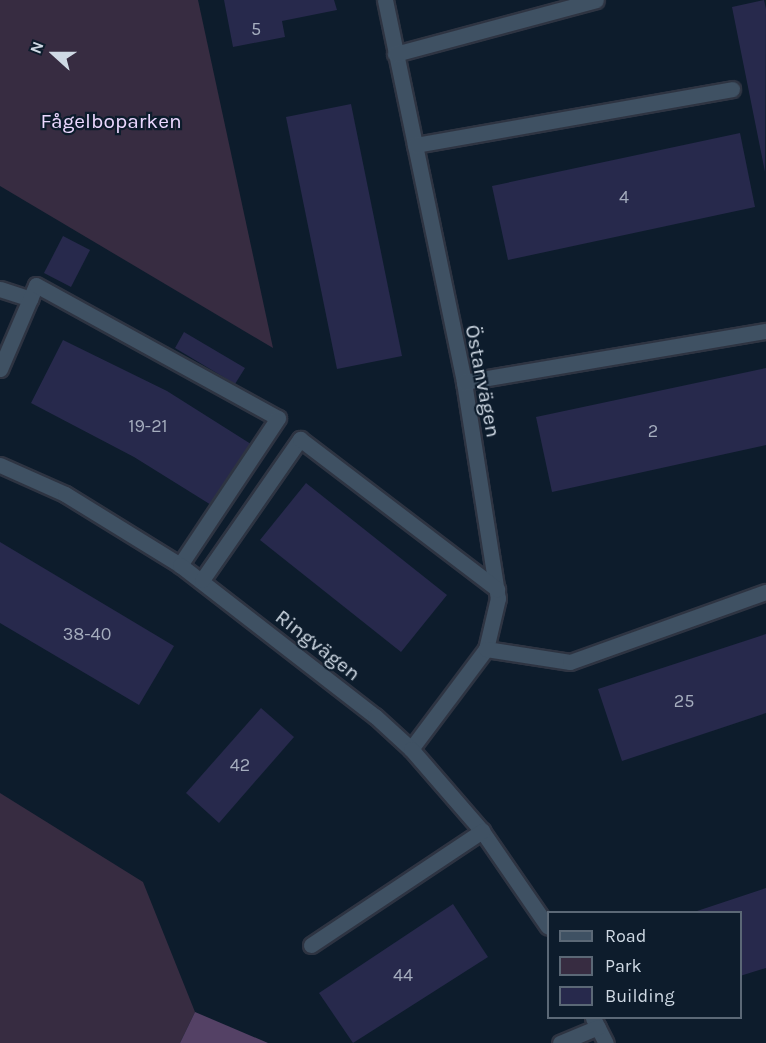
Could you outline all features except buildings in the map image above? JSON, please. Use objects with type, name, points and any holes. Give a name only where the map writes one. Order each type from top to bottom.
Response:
[{"type":"street","name":"Östanvägen","points":[[385,0],[464,382],[497,589],[486,649],[411,749]]},
{"type":"street","points":[[395,54],[596,0]]},
{"type":"street","points":[[414,145],[732,89]]},
{"type":"street","points":[[0,369],[36,285],[278,418],[180,565]]},
{"type":"street","points":[[0,290],[30,299]]},
{"type":"street","points":[[464,382],[766,331]]},
{"type":"street","points":[[202,580],[300,439],[497,589]]},
{"type":"street","name":"Ringvägen","points":[[0,465],[65,494],[202,580],[411,749],[482,831],[547,924]]},
{"type":"street","points":[[486,649],[570,662],[766,592]]},
{"type":"street","points":[[311,945],[482,831]]},
{"type":"street","points":[[560,1043],[595,1022],[606,1043]]},
{"type":"green space","name":"Fågelboparken","points":[[0,0],[198,0],[273,348],[0,186]]},
{"type":"green space","points":[[0,793],[143,882],[195,1012],[180,1043],[0,1043]]},
{"type":"shaded area","points":[[195,1012],[268,1043],[180,1043]]}]
